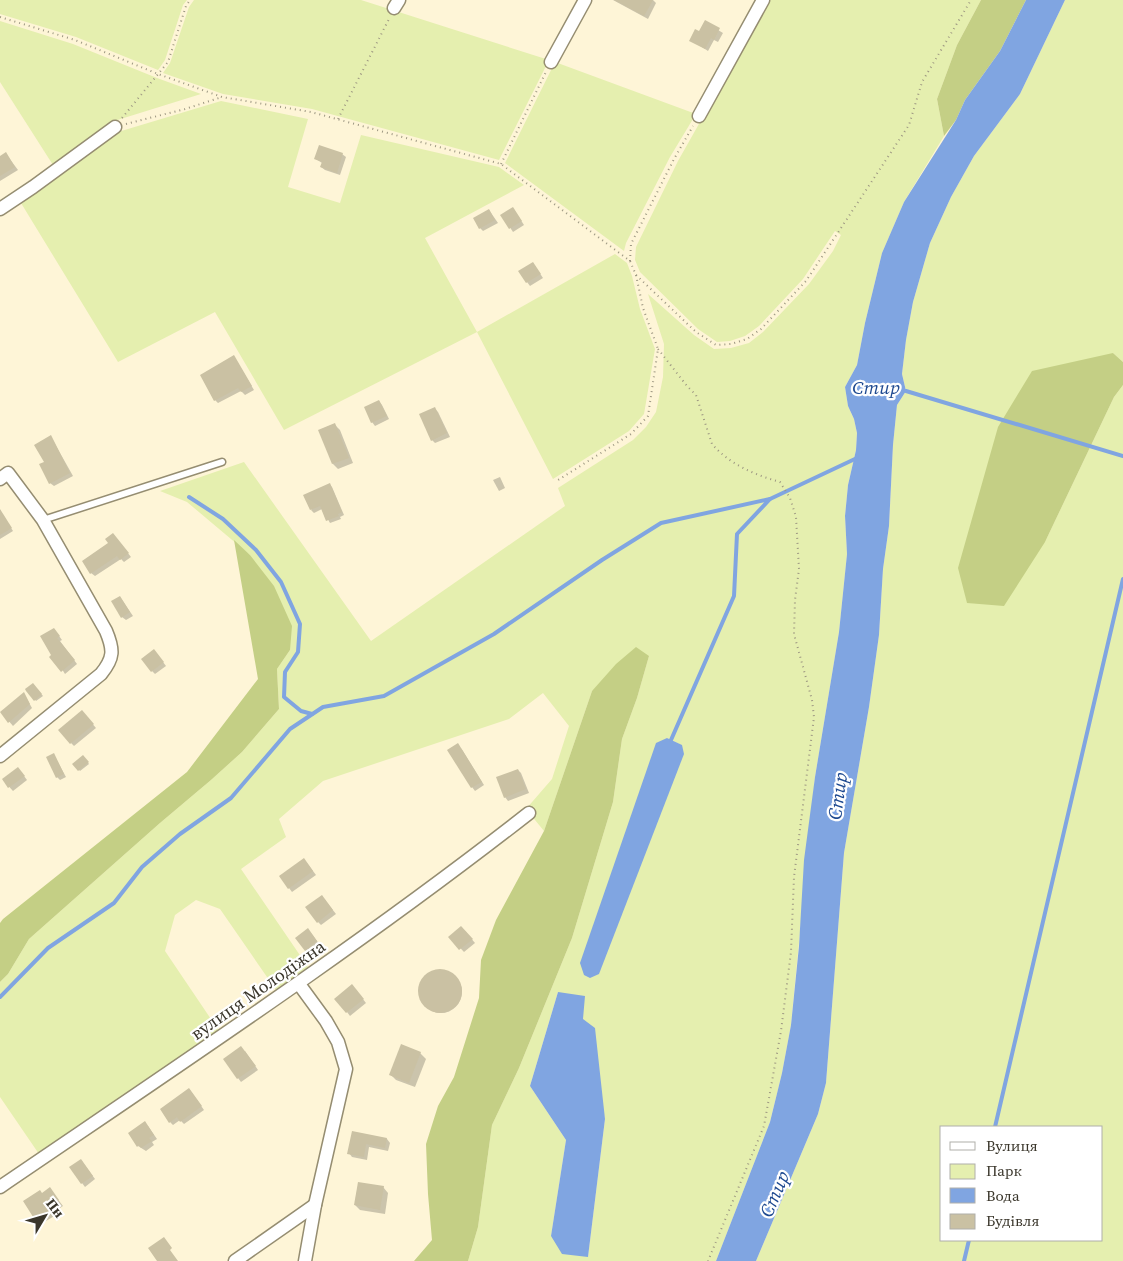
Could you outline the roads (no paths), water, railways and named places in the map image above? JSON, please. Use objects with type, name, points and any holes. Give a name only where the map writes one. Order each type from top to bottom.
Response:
[{"type":"street","points":[[552,62],[585,0]]},
{"type":"street","points":[[699,116],[763,0]]},
{"type":"street","points":[[0,209],[34,187],[114,127]]},
{"type":"street","points":[[0,479],[8,473],[43,520],[112,644],[110,664],[101,674],[0,756]]},
{"type":"street","name":"вулиця Молодіжна","points":[[0,1187],[299,984],[472,858],[529,813]]},
{"type":"street","points":[[299,984],[326,1021],[338,1042],[346,1069],[315,1204],[305,1261]]},
{"type":"street","points":[[235,1261],[315,1204]]},
{"type":"lane","points":[[43,520],[222,462]]},
{"type":"water","name":"Стир","points":[[1026,0],[1065,0],[1020,94],[974,156],[951,197],[930,243],[913,302],[902,374],[906,391],[897,405],[879,635],[869,707],[844,853],[826,1083],[818,1114],[756,1261],[716,1261],[770,1122],[791,1025],[799,946],[804,860],[815,777],[839,632],[847,554],[845,516],[848,485],[856,450],[857,433],[854,419],[848,406],[845,387],[857,365],[882,253],[904,202],[956,120],[965,100],[1000,51]]},
{"type":"water","points":[[667,738],[682,745],[684,754],[599,974],[590,978],[584,975],[580,963],[656,743]]},
{"type":"water","points":[[558,992],[585,996],[583,1019],[595,1028],[605,1119],[588,1257],[562,1254],[551,1236],[566,1140],[530,1086]]},
{"type":"waterway","points":[[906,391],[1123,456]]},
{"type":"waterway","points":[[0,997],[48,948],[114,903],[142,867],[180,834],[231,798],[290,729],[323,707],[384,696],[494,634],[602,560],[661,523],[770,499],[857,458]]},
{"type":"waterway","points":[[189,497],[223,519],[256,550],[281,582],[300,624],[298,652],[285,672],[284,697],[301,711],[312,714]]},
{"type":"waterway","points":[[671,740],[734,596],[737,534],[770,499]]},
{"type":"waterway","points":[[995,1126],[1123,579]]},
{"type":"waterway","points":[[964,1261],[969,1241]]}]
